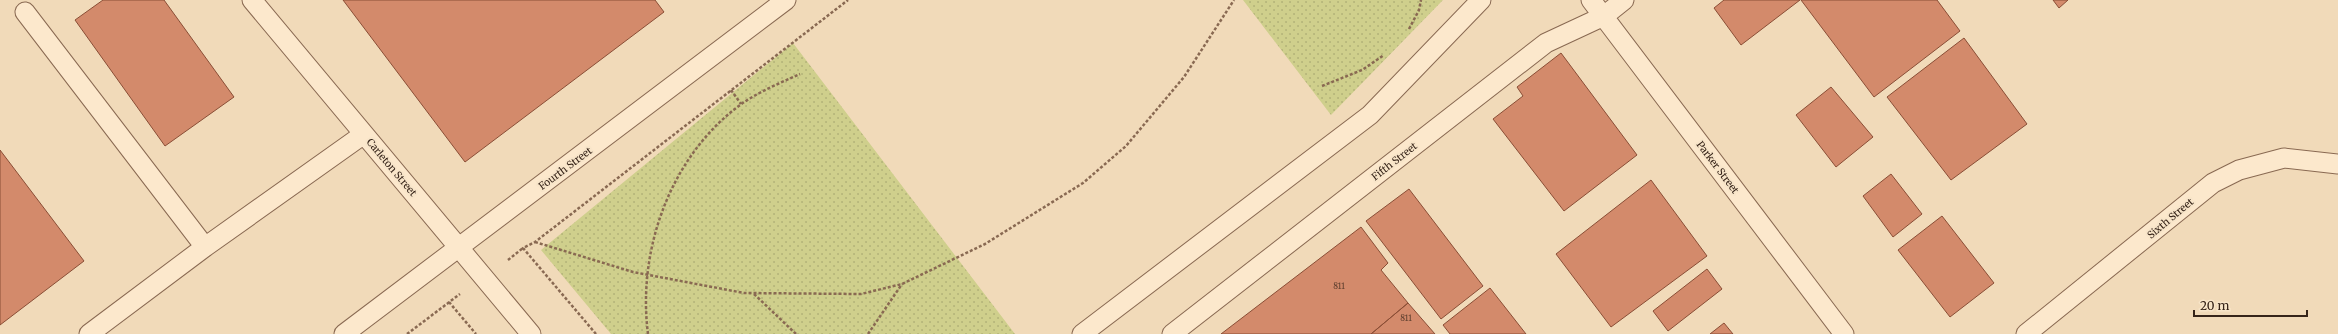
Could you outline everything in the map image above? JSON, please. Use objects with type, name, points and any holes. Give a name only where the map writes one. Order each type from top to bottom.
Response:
[{"type":"lane","name":"Carleton Street","points":[[252,0],[531,334]]},
{"type":"lane","name":"Fourth Street","points":[[344,334],[460,248],[786,0]]},
{"type":"lane","points":[[1082,334],[1370,115],[1482,0]]},
{"type":"lane","name":"Parker Street","points":[[1591,0],[1844,334]]},
{"type":"lane","name":"Fifth Street","points":[[1172,334],[1546,43],[1604,16],[1624,0]]},
{"type":"lane","points":[[25,12],[205,247]]},
{"type":"lane","points":[[89,334],[205,247],[364,134]]},
{"type":"lane","name":"Sixth Street","points":[[2026,334],[2213,183],[2239,170],[2284,158],[2338,164]]},
{"type":"path","points":[[596,334],[523,248],[535,242],[848,0]]},
{"type":"path","points":[[535,242],[633,272],[754,293],[861,294],[902,284],[985,244],[1084,183],[1126,146],[1184,77],[1234,0]]},
{"type":"path","points":[[1407,33],[1419,10],[1421,0]]},
{"type":"path","points":[[1322,86],[1362,70],[1385,54]]},
{"type":"path","points":[[648,334],[645,307],[658,225],[666,200],[687,159],[707,134],[741,104],[800,74]]},
{"type":"path","points":[[731,90],[741,104]]},
{"type":"path","points":[[868,334],[902,284]]},
{"type":"path","points":[[754,293],[796,334]]},
{"type":"path","points":[[407,334],[449,302],[476,334]]},
{"type":"green space","points":[[1243,0],[1443,0],[1331,115]]},
{"type":"green space","points":[[793,43],[1015,334],[611,334],[541,250]]},
{"type":"building","points":[[103,0],[164,0],[234,97],[165,146],[75,20]]},
{"type":"building","points":[[343,0],[655,0],[664,12],[465,162]]},
{"type":"building","points":[[1724,0],[1800,0],[1741,45],[1714,8]]},
{"type":"building","points":[[1801,0],[1937,0],[1960,31],[1874,97]]},
{"type":"building","points":[[2053,0],[2068,0],[2059,8]]},
{"type":"building","points":[[1964,38],[2027,124],[1951,180],[1887,97]]},
{"type":"building","points":[[1561,53],[1637,155],[1564,211],[1493,119],[1523,96],[1517,87]]},
{"type":"building","points":[[1831,87],[1873,137],[1836,167],[1796,115]]},
{"type":"building","points":[[0,150],[84,261],[0,325]]},
{"type":"building","points":[[1891,174],[1922,214],[1893,237],[1863,196]]},
{"type":"building","points":[[1651,180],[1707,256],[1611,327],[1556,254]]},
{"type":"building","points":[[1409,189],[1483,286],[1441,319],[1366,221]]},
{"type":"building","points":[[1942,216],[1994,283],[1950,317],[1898,250]]},
{"type":"building","points":[[1361,227],[1388,263],[1381,270],[1408,303],[1371,334],[1221,334]]},
{"type":"building","points":[[1707,269],[1722,289],[1668,331],[1653,311]]},
{"type":"building","points":[[1490,288],[1526,334],[1450,334],[1443,325]]},
{"type":"building","points":[[1408,303],[1435,334],[1371,334]]},
{"type":"building","points":[[1724,323],[1733,334],[1710,334]]}]
